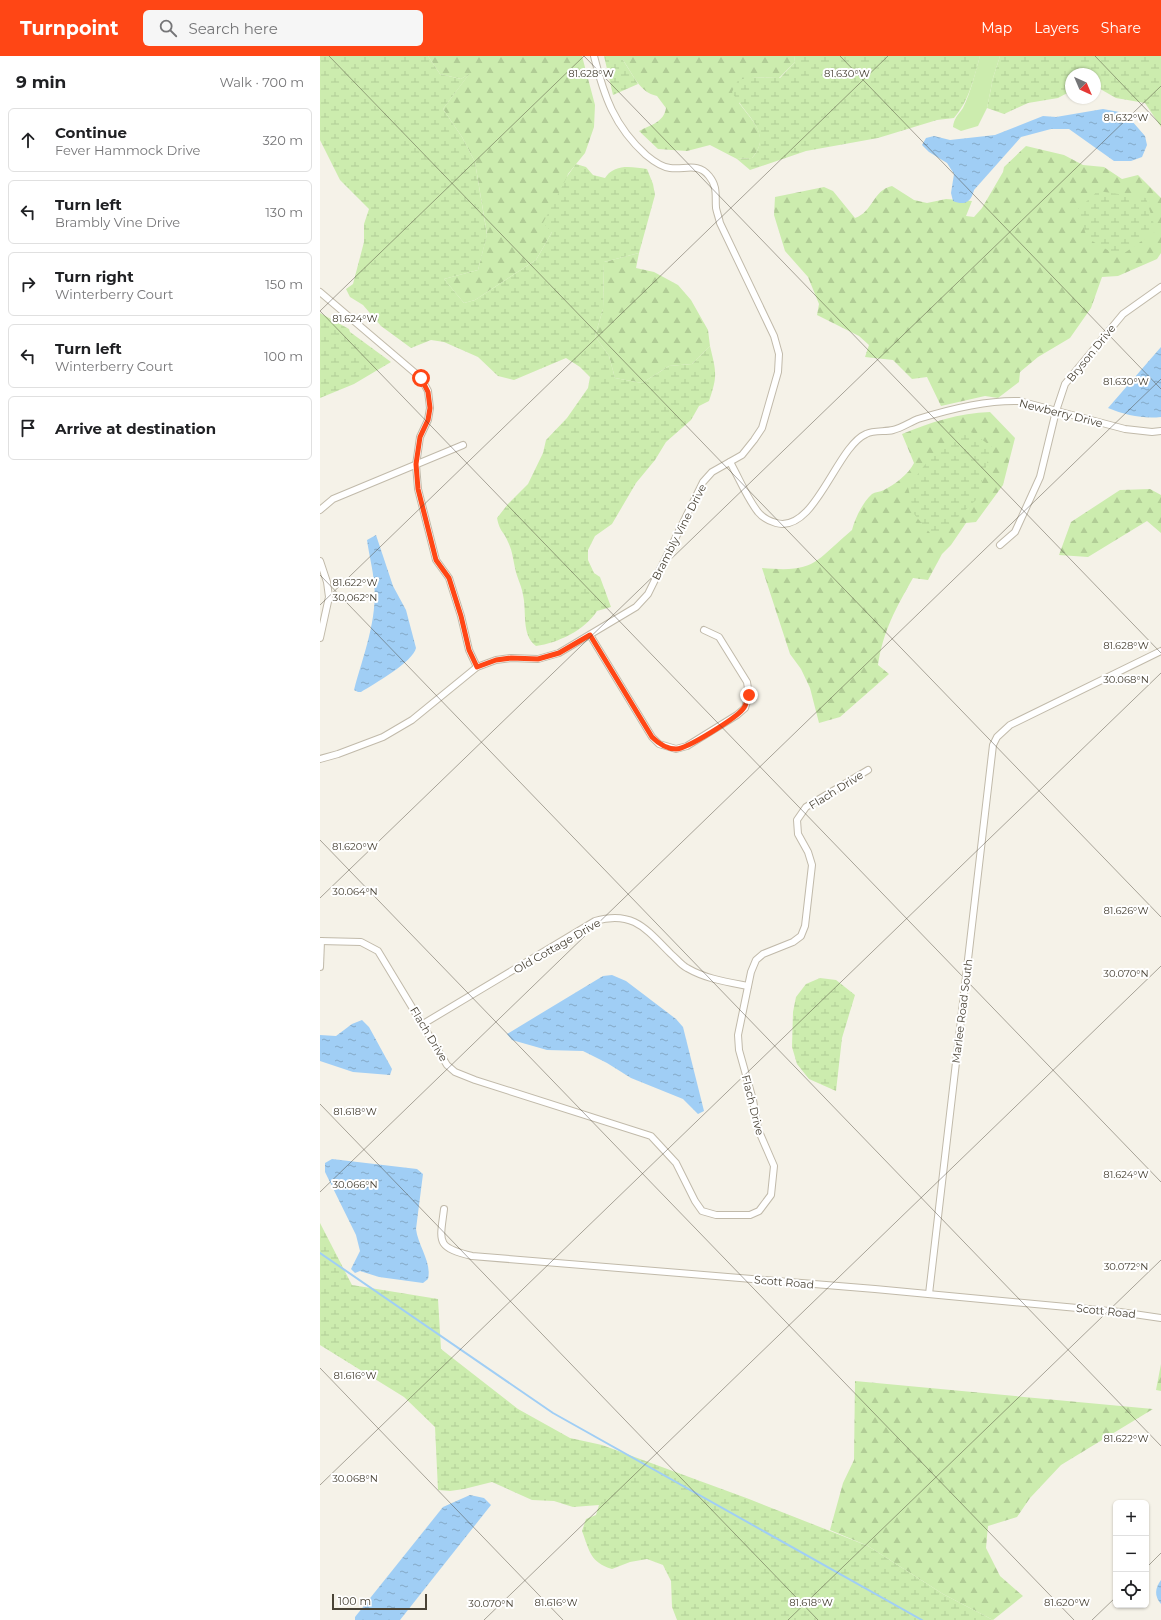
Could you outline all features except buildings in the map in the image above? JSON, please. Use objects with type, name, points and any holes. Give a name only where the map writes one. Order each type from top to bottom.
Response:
[{"type":"street","name":"Brambly Vine Drive","points":[[320,759],[338,754],[383,737],[412,720],[477,667],[496,660],[511,658],[538,659],[559,653],[636,607],[648,594],[703,482],[712,472],[742,454],[762,428],[778,372],[778,354],[774,336],[720,223],[716,207],[717,188],[708,175],[700,169],[690,166],[669,168],[658,164],[636,145],[623,130],[606,99],[594,56]]},
{"type":"street","name":"Bryson Drive","points":[[1000,545],[1015,532],[1040,477],[1056,411],[1065,384],[1123,314],[1161,287]]},
{"type":"street","points":[[320,292],[421,378],[428,392],[430,408],[428,420],[420,437],[416,464],[421,501],[436,560],[449,578],[461,616],[469,650],[477,667]]},
{"type":"street","name":"Newberry Drive","points":[[730,462],[758,512],[767,520],[780,524],[791,523],[811,507],[855,442],[867,433],[895,430],[911,421],[942,412],[1002,401],[1019,401],[1125,429],[1152,432],[1161,431]]},
{"type":"street","points":[[320,510],[325,504],[463,445]]},
{"type":"street","points":[[320,499],[325,504]]},
{"type":"street","points":[[320,561],[327,582],[329,597],[320,638]]},
{"type":"street","points":[[590,635],[652,737],[659,744],[676,749],[687,746],[737,715],[745,708],[749,695],[747,682],[719,637],[704,630]]},
{"type":"street","name":"Marlee Road South","points":[[929,1294],[992,749],[997,737],[1002,731],[1012,724],[1161,651]]},
{"type":"street","name":"Flach Drive","points":[[321,941],[361,942],[378,951],[447,1065],[455,1072],[475,1080],[651,1136],[676,1163],[695,1202],[702,1211],[716,1215],[750,1215],[759,1211],[771,1195],[774,1166],[758,1129],[753,1100],[739,1050],[738,1035],[748,986],[756,960],[763,954],[793,942],[801,936],[805,926],[812,865],[808,852],[798,834],[797,820],[806,807],[868,770]]},
{"type":"street","name":"Old Cottage Drive","points":[[423,1024],[595,921],[610,917],[620,917],[635,922],[647,931],[685,967],[708,978],[748,986]]},
{"type":"street","points":[[320,967],[321,941]]},
{"type":"street","name":"Scott Road","points":[[444,1209],[440,1235],[443,1243],[453,1250],[472,1256],[929,1294],[1120,1312],[1161,1318]]},
{"type":"green space","points":[[320,56],[428,56],[440,74],[461,79],[470,73],[443,109],[462,137],[475,162],[487,235],[478,270],[444,279],[464,303],[475,300],[536,260],[552,232],[543,223],[568,175],[576,164],[586,167],[593,175],[605,178],[609,173],[619,168],[630,167],[647,169],[653,184],[655,195],[639,253],[604,262],[603,309],[595,336],[609,356],[615,378],[642,383],[669,366],[692,364],[710,346],[715,368],[714,385],[709,401],[699,406],[691,420],[666,442],[655,460],[636,483],[612,524],[595,536],[588,550],[588,560],[594,573],[600,577],[611,607],[597,611],[586,624],[562,639],[536,646],[528,636],[525,623],[522,589],[516,572],[511,549],[507,538],[499,527],[497,518],[508,504],[528,484],[543,453],[546,440],[567,418],[588,388],[590,377],[580,367],[566,358],[514,380],[498,376],[478,357],[444,342],[431,340],[411,348],[381,326],[363,305],[350,297],[346,289],[353,284],[364,242],[364,224],[369,209],[340,180],[320,140]]},
{"type":"green space","points":[[428,56],[582,56],[595,105],[594,127],[585,153],[568,174],[552,232],[536,260],[475,300],[464,303],[444,279],[478,270],[487,234],[475,162],[462,137],[443,109],[469,74],[461,79],[440,74]]},
{"type":"green space","points":[[604,56],[623,56],[623,60],[638,84],[613,95]]},
{"type":"green space","points":[[623,56],[794,56],[795,62],[779,78],[751,77],[739,103],[758,129],[760,143],[752,158],[737,159],[710,145],[687,151],[658,149],[639,131],[660,120],[665,113],[666,108],[657,96],[641,87],[623,60]]},
{"type":"green space","points":[[794,56],[980,56],[967,97],[954,118],[937,120],[878,138],[806,151],[750,170],[737,159],[752,158],[758,149],[760,140],[759,132],[750,116],[732,92],[738,80],[751,77],[780,78],[795,62]]},
{"type":"green space","points":[[980,56],[1000,56],[993,78],[987,108],[978,126],[961,131],[953,127],[954,121],[963,108],[968,96]]},
{"type":"green space","points":[[1000,56],[1161,56],[1161,127],[1145,103],[1116,98],[1101,89],[1101,68],[1065,68],[1065,94],[1058,98],[1028,103],[1004,114],[987,108],[993,78]]},
{"type":"green space","points":[[1026,146],[1064,155],[1083,165],[1104,167],[1122,179],[1138,175],[1161,198],[1161,253],[1157,259],[1118,276],[1102,277],[1091,308],[1070,338],[1038,357],[1020,372],[1019,382],[998,398],[985,396],[941,406],[927,377],[912,379],[893,360],[865,357],[869,345],[859,336],[817,315],[819,304],[808,277],[785,251],[774,215],[775,197],[824,187],[833,191],[855,218],[866,211],[881,192],[892,186],[914,200],[927,203],[946,199],[972,201],[966,216],[974,217],[982,208],[1003,172],[1004,167]]},
{"type":"green space","points":[[1098,191],[1146,198],[1156,231],[1123,254],[1111,252],[1087,238],[1078,209]]},
{"type":"green space","points":[[639,253],[636,268],[654,272],[678,285],[691,300],[708,330],[710,346],[692,364],[669,366],[642,383],[615,378],[609,356],[595,336],[603,309],[604,262]]},
{"type":"green space","points":[[320,313],[349,329],[350,332],[391,362],[354,384],[320,398]]},
{"type":"green space","points":[[990,412],[1015,438],[1003,485],[976,522],[966,523],[951,545],[942,554],[928,580],[913,578],[891,620],[880,653],[878,665],[889,674],[840,717],[819,723],[810,688],[801,669],[790,654],[762,568],[794,569],[804,567],[821,557],[852,530],[860,510],[869,497],[873,493],[884,490],[897,482],[912,467],[914,463],[902,434],[945,419],[967,414]]},
{"type":"green space","points":[[965,427],[992,447],[976,500],[935,539],[914,514],[908,487],[933,454]]},
{"type":"green space","points":[[1150,489],[1161,495],[1161,533],[1147,521],[1088,557],[1059,555],[1071,522],[1120,490]]},
{"type":"green space","points":[[820,978],[836,980],[855,995],[842,1038],[836,1091],[809,1079],[797,1064],[792,1047],[793,1012],[796,997],[806,984]]},
{"type":"green space","points":[[320,1223],[352,1285],[438,1299],[441,1349],[518,1409],[570,1438],[602,1445],[749,1499],[868,1546],[943,1594],[993,1620],[677,1620],[672,1607],[671,1581],[663,1565],[647,1559],[630,1562],[612,1569],[599,1563],[592,1555],[582,1531],[586,1519],[596,1515],[599,1505],[573,1507],[554,1501],[532,1500],[492,1482],[464,1489],[450,1491],[438,1490],[435,1427],[404,1397],[320,1345]]},
{"type":"green space","points":[[1161,1364],[1161,1391],[1156,1390]]},
{"type":"green space","points":[[855,1381],[1153,1409],[1061,1465],[1030,1498],[1017,1517],[988,1526],[986,1548],[1000,1576],[1023,1596],[993,1620],[943,1594],[868,1546],[830,1530],[843,1483],[854,1460]]},
{"type":"water","points":[[1103,109],[1125,113],[1145,136],[1147,145],[1142,157],[1131,161],[1114,161],[1069,129],[1051,129],[1021,137],[974,190],[969,200],[964,203],[953,201],[951,193],[954,174],[947,163],[929,152],[922,145],[926,138],[934,136],[950,140],[995,135],[1043,116],[1056,117]]},
{"type":"water","points":[[1161,347],[1161,417],[1134,416],[1108,408]]},
{"type":"water","points":[[376,535],[393,586],[406,610],[416,648],[408,660],[401,666],[375,684],[361,692],[358,692],[354,690],[372,624],[375,597],[367,540]]},
{"type":"water","points":[[612,975],[626,981],[676,1019],[683,1027],[704,1111],[698,1114],[683,1099],[631,1078],[607,1063],[583,1051],[547,1050],[512,1040],[507,1034],[603,976]]},
{"type":"water","points":[[362,1020],[369,1027],[392,1069],[390,1075],[353,1072],[320,1061],[320,1035],[336,1036],[352,1024]]},
{"type":"water","points":[[332,1159],[417,1169],[423,1174],[416,1229],[429,1273],[428,1279],[423,1283],[379,1277],[360,1271],[355,1273],[351,1269],[360,1251],[356,1235],[325,1172],[325,1163]]},
{"type":"water","points":[[470,1495],[484,1498],[491,1505],[400,1620],[355,1620],[355,1617],[443,1507]]},
{"type":"water","points":[[1161,1580],[1161,1604],[1157,1598],[1156,1592],[1157,1586]]},
{"type":"waterway","points":[[320,1253],[553,1413],[922,1620]]},
{"type":"route","points":[[421,378],[428,392],[430,408],[428,420],[420,437],[416,464],[418,489],[436,560],[449,578],[461,616],[469,650],[477,667],[496,660],[511,658],[538,659],[559,653],[590,635],[652,737],[659,744],[676,749],[687,746],[737,715],[745,708],[749,695]]}]
